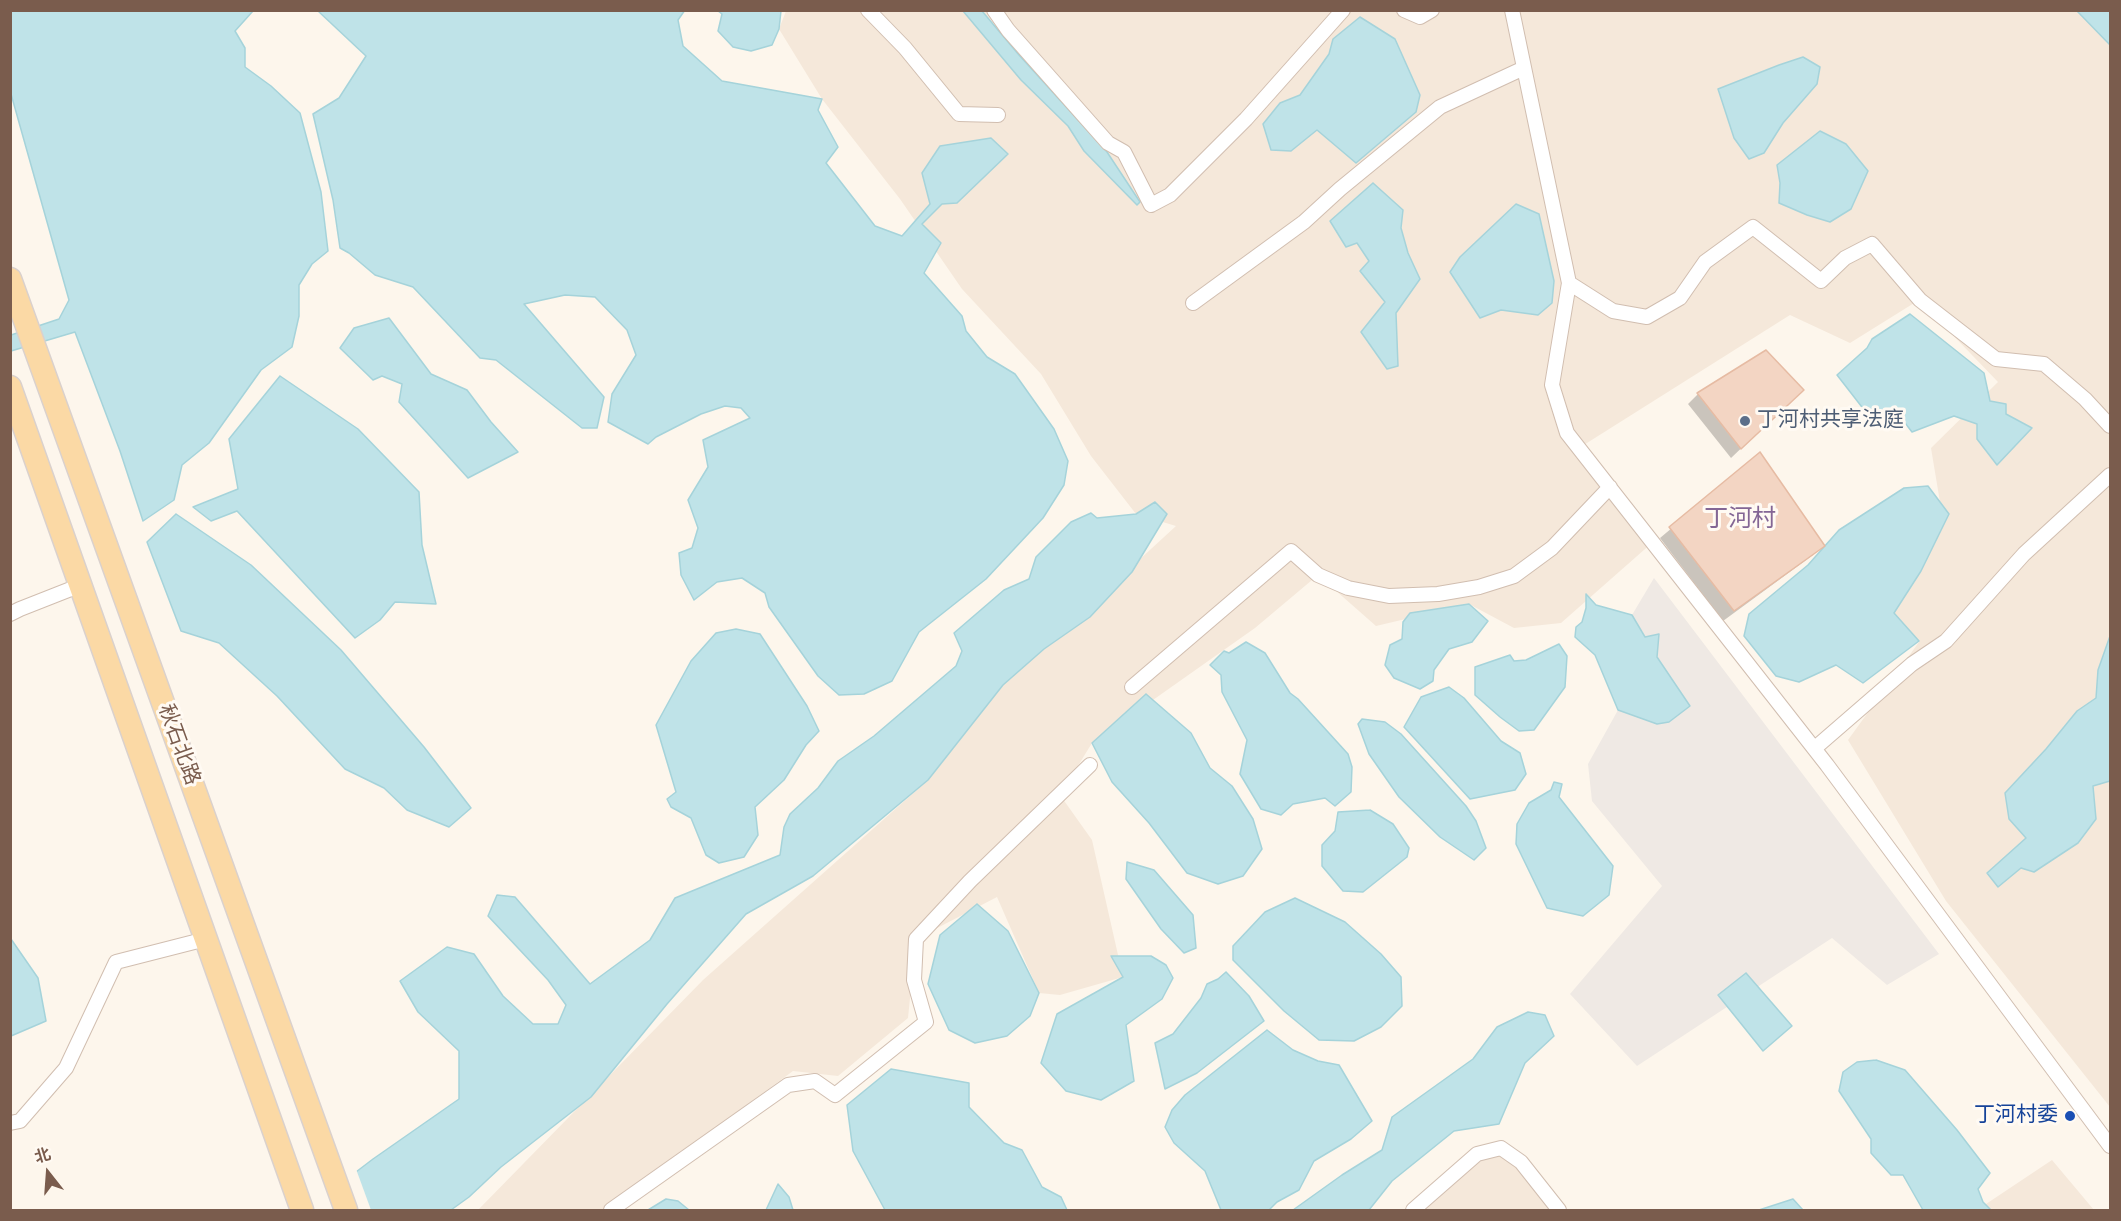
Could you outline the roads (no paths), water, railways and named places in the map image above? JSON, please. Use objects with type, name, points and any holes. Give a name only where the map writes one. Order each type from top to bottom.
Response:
[{"type":"main road","name":"秋石北路","points":[[10,279],[346,1210]]},
{"type":"main road","name":"秋石北路","points":[[10,387],[302,1210]]},
{"type":"street","points":[[868,10],[905,48],[959,114],[998,115]]},
{"type":"street","points":[[994,10],[1008,30],[1107,143],[1124,152],[1150,204],[1170,195],[1246,119],[1343,10]]},
{"type":"street","points":[[1404,10],[1420,17],[1432,10]]},
{"type":"street","points":[[1512,10],[1569,283],[1551,385],[1568,433],[1815,748],[2110,1146]]},
{"type":"street","points":[[1193,303],[1304,222],[1340,189],[1440,107],[1524,68]]},
{"type":"street","points":[[1569,283],[1613,311],[1647,317],[1680,298],[1705,262],[1753,227],[1821,281],[1845,258],[1872,244],[1920,300],[1996,359],[2044,364],[2085,399],[2110,426]]},
{"type":"street","points":[[1815,748],[1912,664],[1946,641],[2024,554],[2110,475]]},
{"type":"street","points":[[1132,687],[1291,551],[1318,575],[1348,588],[1389,596],[1438,594],[1479,587],[1515,576],[1552,548],[1610,487]]},
{"type":"street","points":[[10,614],[81,585]]},
{"type":"street","points":[[611,1210],[788,1084],[815,1081],[835,1095],[926,1022],[914,980],[916,939],[970,881],[1090,765]]},
{"type":"street","points":[[10,1123],[20,1121],[66,1068],[116,963],[206,939]]},
{"type":"street","points":[[1413,1210],[1477,1154],[1501,1148],[1521,1162],[1559,1210]]},
{"type":"water","points":[[685,10],[678,20],[683,46],[722,81],[822,99],[818,110],[838,147],[826,163],[875,226],[902,236],[930,204],[922,173],[940,146],[991,138],[1008,154],[957,203],[942,204],[922,224],[941,243],[924,273],[962,316],[966,331],[987,357],[1015,374],[1054,429],[1068,461],[1064,485],[1043,518],[986,579],[919,632],[892,681],[864,694],[839,695],[818,676],[769,607],[765,593],[742,578],[717,582],[694,600],[681,575],[679,553],[692,548],[698,528],[688,500],[708,467],[703,440],[750,418],[741,408],[725,406],[701,414],[656,437],[648,444],[608,422],[612,394],[636,355],[627,330],[595,297],[565,295],[524,304],[604,397],[597,428],[582,428],[496,360],[480,358],[413,287],[375,275],[340,248],[333,200],[313,114],[339,98],[366,56],[318,11]]},
{"type":"water","points":[[11,11],[253,11],[235,31],[245,48],[245,67],[271,86],[300,113],[321,192],[328,251],[312,264],[299,285],[299,316],[292,347],[261,370],[209,443],[182,465],[174,500],[143,521],[120,451],[75,332],[11,351],[11,335],[59,319],[69,300],[11,94]]},
{"type":"water","points":[[718,11],[781,11],[779,29],[772,45],[751,51],[733,47],[718,31],[722,14]]},
{"type":"water","points":[[963,11],[982,11],[1107,152],[1140,202],[1137,205],[1084,151],[1068,126],[1021,80]]},
{"type":"water","points":[[2077,11],[2110,11],[2110,45]]},
{"type":"water","points":[[1360,17],[1395,39],[1420,95],[1416,112],[1356,163],[1317,130],[1291,151],[1271,150],[1263,124],[1280,103],[1300,95],[1329,54],[1333,39]]},
{"type":"water","points":[[1803,57],[1820,67],[1817,84],[1783,123],[1764,153],[1749,159],[1734,138],[1718,89]]},
{"type":"water","points":[[1820,131],[1846,144],[1868,171],[1851,209],[1830,222],[1779,203],[1780,183],[1777,165]]},
{"type":"water","points":[[1373,183],[1403,210],[1401,228],[1408,253],[1420,279],[1396,313],[1398,366],[1387,369],[1361,332],[1385,302],[1360,271],[1369,261],[1357,243],[1346,247],[1330,221]]},
{"type":"water","points":[[1516,204],[1539,214],[1554,281],[1552,303],[1538,315],[1501,310],[1480,318],[1450,272],[1460,257]]},
{"type":"water","points":[[1910,314],[1984,373],[1990,401],[2006,404],[2006,414],[2032,428],[1997,465],[1977,439],[1977,424],[1954,416],[1912,432],[1895,410],[1865,411],[1837,375],[1867,348],[1872,339]]},
{"type":"water","points":[[389,318],[431,374],[467,390],[518,452],[468,478],[399,402],[402,384],[382,376],[373,380],[340,348],[354,328]]},
{"type":"water","points":[[280,376],[358,429],[419,492],[422,545],[436,604],[395,602],[380,620],[355,638],[237,511],[211,521],[193,507],[238,489],[229,439]]},
{"type":"water","points":[[1928,486],[1949,514],[1921,571],[1894,613],[1919,641],[1863,683],[1836,665],[1799,682],[1776,676],[1744,636],[1749,614],[1808,565],[1839,530],[1904,488]]},
{"type":"water","points":[[1155,502],[1167,514],[1132,572],[1090,617],[1044,649],[1003,685],[928,780],[813,876],[746,914],[667,1004],[591,1097],[501,1167],[469,1197],[451,1210],[306,1210],[373,1159],[459,1099],[459,1051],[418,1012],[400,981],[447,947],[474,954],[503,996],[533,1024],[558,1024],[566,1005],[548,980],[488,916],[497,895],[515,897],[590,984],[650,940],[675,898],[780,855],[784,827],[790,814],[818,788],[838,761],[874,736],[956,666],[962,651],[954,633],[1004,590],[1029,579],[1036,557],[1071,522],[1091,513],[1097,518],[1136,514]]},
{"type":"water","points":[[176,514],[251,565],[341,650],[424,747],[471,808],[449,827],[407,810],[384,788],[345,769],[277,696],[219,643],[181,631],[147,542]]},
{"type":"water","points":[[1586,594],[1596,605],[1632,615],[1645,637],[1659,634],[1657,657],[1690,706],[1669,722],[1657,724],[1618,710],[1595,655],[1575,637],[1576,627],[1582,622],[1586,608]]},
{"type":"water","points":[[1469,604],[1488,621],[1472,642],[1449,649],[1434,670],[1433,681],[1420,689],[1394,678],[1385,665],[1390,645],[1402,639],[1403,622],[1410,613]]},
{"type":"water","points":[[736,629],[760,634],[807,706],[819,731],[806,745],[784,780],[755,807],[758,835],[744,857],[719,863],[706,855],[691,818],[671,807],[667,799],[676,792],[656,725],[691,661],[716,633]]},
{"type":"water","points":[[2110,636],[2110,781],[2093,786],[2096,819],[2078,843],[2034,872],[2021,868],[1998,887],[1987,873],[2026,838],[2009,819],[2005,793],[2077,711],[2096,698],[2098,670]]},
{"type":"water","points":[[1246,642],[1265,653],[1290,693],[1348,754],[1352,767],[1351,792],[1335,806],[1325,798],[1293,804],[1281,815],[1261,809],[1240,774],[1247,740],[1222,692],[1221,675],[1210,665],[1224,651],[1229,653]]},
{"type":"water","points":[[1559,644],[1567,656],[1565,687],[1534,730],[1519,731],[1475,695],[1475,667],[1510,655],[1514,661],[1526,660]]},
{"type":"water","points":[[1449,687],[1464,698],[1501,741],[1520,753],[1526,774],[1515,790],[1470,799],[1404,727],[1421,697]]},
{"type":"water","points":[[1146,694],[1191,733],[1210,768],[1232,786],[1253,819],[1262,849],[1243,876],[1218,884],[1187,873],[1149,823],[1112,782],[1092,743]]},
{"type":"water","points":[[1362,719],[1385,722],[1401,734],[1466,806],[1476,821],[1486,848],[1474,860],[1440,837],[1399,797],[1369,754],[1358,724]]},
{"type":"water","points":[[1554,782],[1562,784],[1559,797],[1613,866],[1609,895],[1583,916],[1547,908],[1516,844],[1517,824],[1529,803],[1551,790]]},
{"type":"water","points":[[1370,810],[1393,824],[1409,848],[1407,857],[1363,892],[1343,891],[1322,866],[1322,845],[1335,831],[1338,812]]},
{"type":"water","points":[[1127,862],[1154,870],[1193,915],[1196,948],[1184,953],[1161,929],[1126,879]]},
{"type":"water","points":[[1295,898],[1345,922],[1381,954],[1401,977],[1402,1006],[1381,1027],[1354,1041],[1319,1040],[1284,1011],[1233,960],[1233,946],[1265,912]]},
{"type":"water","points":[[977,904],[1008,931],[1039,993],[1030,1016],[1007,1036],[975,1043],[949,1030],[928,984],[940,935]]},
{"type":"water","points":[[11,939],[38,978],[46,1021],[11,1036]]},
{"type":"water","points":[[1111,956],[1151,956],[1166,965],[1173,978],[1162,999],[1126,1025],[1134,1081],[1101,1100],[1066,1091],[1041,1063],[1057,1014],[1123,977]]},
{"type":"water","points":[[1226,972],[1249,996],[1264,1021],[1197,1073],[1165,1089],[1155,1043],[1173,1034],[1201,998],[1207,984]]},
{"type":"water","points":[[1746,973],[1792,1026],[1763,1051],[1718,995]]},
{"type":"water","points":[[1528,1012],[1545,1015],[1554,1036],[1525,1063],[1499,1124],[1454,1131],[1392,1181],[1369,1210],[1293,1210],[1382,1150],[1392,1117],[1473,1059],[1497,1027]]},
{"type":"water","points":[[1267,1030],[1293,1050],[1318,1061],[1339,1065],[1372,1121],[1351,1139],[1314,1161],[1299,1190],[1277,1202],[1269,1210],[1221,1210],[1205,1171],[1174,1143],[1165,1127],[1172,1110],[1185,1095]]},
{"type":"water","points":[[1876,1060],[1905,1070],[1957,1130],[1990,1173],[1978,1189],[1983,1202],[1991,1210],[1923,1210],[1903,1175],[1891,1175],[1871,1153],[1871,1139],[1839,1091],[1843,1072],[1857,1062]]},
{"type":"water","points":[[891,1069],[969,1083],[969,1107],[1004,1143],[1022,1150],[1042,1187],[1061,1197],[1067,1210],[885,1210],[853,1151],[847,1105]]},
{"type":"water","points":[[778,1184],[789,1197],[793,1210],[766,1210]]},
{"type":"water","points":[[666,1199],[678,1201],[689,1210],[648,1210]]},
{"type":"water","points":[[1793,1199],[1803,1210],[1759,1210]]},
{"type":"place","name":"丁河村共享法庭","points":[[1745,421]]},
{"type":"place","name":"丁河村委","points":[[2070,1116]]},
{"type":"district","name":"丁河村","points":[[1740,520]]}]
